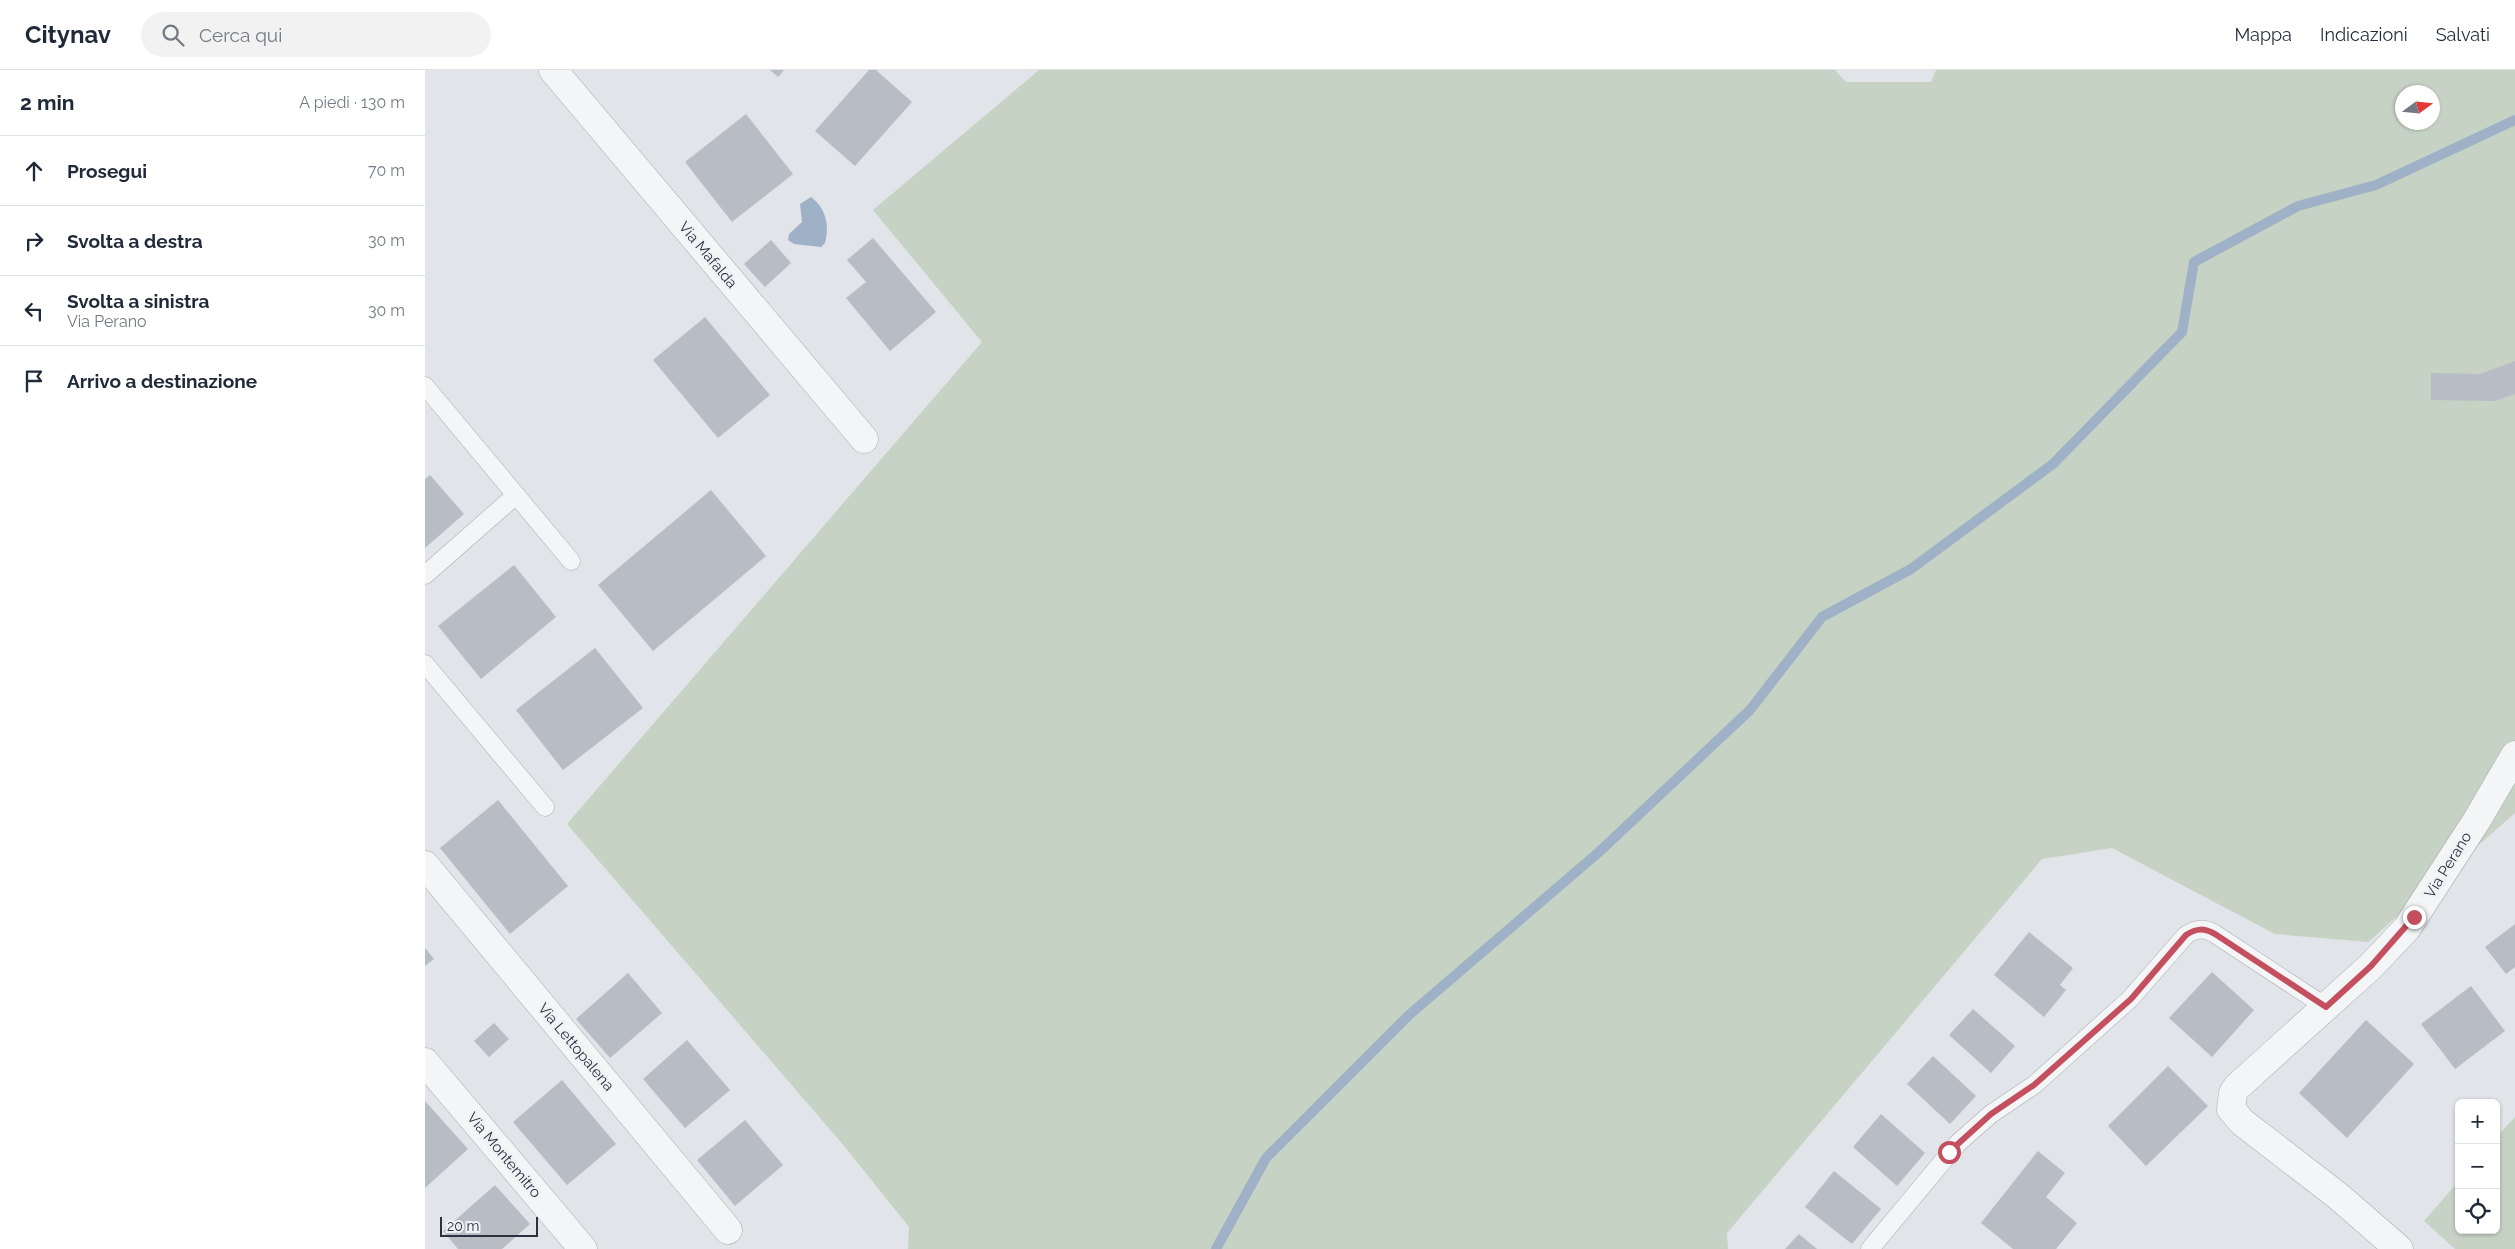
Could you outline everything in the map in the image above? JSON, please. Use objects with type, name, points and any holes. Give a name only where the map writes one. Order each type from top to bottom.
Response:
[{"type":"street","name":"Via Mafalda","points":[[553,70],[864,439]]},
{"type":"street","name":"Via Perano","points":[[2399,1249],[2355,1210],[2235,1116],[2231,1109],[2232,1101],[2237,1087],[2371,966],[2411,922],[2477,820],[2515,755]]},
{"type":"street","name":"Via Lettopalena","points":[[425,865],[728,1230]]},
{"type":"street","name":"Via Montemitro","points":[[425,1062],[583,1249]]},
{"type":"lane","points":[[425,386],[571,560]]},
{"type":"lane","points":[[425,575],[516,495]]},
{"type":"lane","points":[[425,664],[545,807]]},
{"type":"lane","points":[[1870,1249],[1958,1143],[1991,1114],[2034,1085],[2131,999],[2186,935],[2191,932],[2206,929],[2326,1007]]},
{"type":"green space","points":[[1039,70],[1835,70],[1846,82],[1931,82],[1936,70],[2515,70],[2515,813],[2368,942],[2275,934],[2112,848],[2042,859],[1727,1233],[1728,1249],[908,1249],[909,1227],[845,1147],[567,824],[982,342],[873,210]]},
{"type":"green space","points":[[2515,1117],[2515,1249],[2455,1249],[2424,1221],[2455,1186],[2455,1234],[2500,1234],[2500,1134]]},
{"type":"water","points":[[811,197],[820,206],[827,224],[825,243],[821,247],[794,244],[788,240],[789,234],[802,222],[800,204]]},
{"type":"building","points":[[770,70],[784,70],[778,77]]},
{"type":"building","points":[[869,70],[876,70],[912,102],[855,166],[815,131]]},
{"type":"building","points":[[746,114],[793,174],[732,222],[685,162]]},
{"type":"building","points":[[873,238],[936,312],[890,351],[846,298],[866,282],[847,260]]},
{"type":"building","points":[[771,240],[791,263],[765,287],[744,264]]},
{"type":"building","points":[[705,317],[770,395],[718,438],[653,360]]},
{"type":"building","points":[[2515,361],[2515,394],[2495,401],[2431,400],[2431,373],[2480,374]]},
{"type":"building","points":[[430,475],[464,514],[425,548],[425,479]]},
{"type":"building","points":[[711,490],[766,556],[653,651],[598,585]]},
{"type":"building","points":[[514,565],[556,617],[481,679],[438,626]]},
{"type":"building","points":[[595,648],[643,708],[563,770],[516,710]]},
{"type":"building","points":[[498,800],[568,886],[510,934],[440,848]]},
{"type":"building","points":[[2515,924],[2515,967],[2506,974],[2485,947]]},
{"type":"building","points":[[2029,932],[2073,968],[2060,985],[2066,990],[2044,1017],[1994,975]]},
{"type":"building","points":[[425,948],[434,959],[425,966]]},
{"type":"building","points":[[2212,972],[2254,1010],[2212,1057],[2169,1018]]},
{"type":"building","points":[[628,973],[662,1013],[610,1058],[576,1019]]},
{"type":"building","points":[[2471,986],[2505,1031],[2455,1069],[2421,1024]]},
{"type":"building","points":[[1973,1009],[2015,1046],[1991,1073],[1949,1035]]},
{"type":"building","points":[[2366,1020],[2414,1064],[2347,1138],[2299,1093]]},
{"type":"building","points":[[494,1023],[509,1039],[489,1057],[474,1041]]},
{"type":"building","points":[[687,1040],[730,1090],[685,1128],[643,1079]]},
{"type":"building","points":[[1933,1056],[1976,1096],[1950,1124],[1907,1084]]},
{"type":"building","points":[[2168,1066],[2208,1106],[2146,1166],[2108,1126]]},
{"type":"building","points":[[562,1080],[616,1144],[567,1185],[513,1122]]},
{"type":"building","points":[[425,1101],[468,1149],[425,1188]]},
{"type":"building","points":[[1881,1114],[1925,1153],[1897,1186],[1853,1147]]},
{"type":"building","points":[[745,1120],[783,1165],[735,1206],[697,1160]]},
{"type":"building","points":[[2038,1151],[2065,1173],[2046,1197],[2077,1223],[2056,1249],[2013,1249],[1981,1223]]},
{"type":"building","points":[[1834,1171],[1881,1209],[1852,1244],[1805,1207]]},
{"type":"building","points":[[495,1185],[530,1224],[502,1249],[458,1249],[443,1231]]},
{"type":"building","points":[[1799,1234],[1817,1249],[1785,1249]]},
{"type":"waterway","points":[[1216,1249],[1266,1158],[1409,1015],[1599,852],[1750,710],[1822,617],[1911,569],[2053,464],[2182,332],[2194,262],[2298,206],[2376,185],[2515,120]]},
{"type":"route","points":[[1949,1152],[1991,1114],[2034,1085],[2131,999],[2186,935],[2191,932],[2206,929],[2326,1007],[2371,966],[2407,928],[2414,917]]}]
